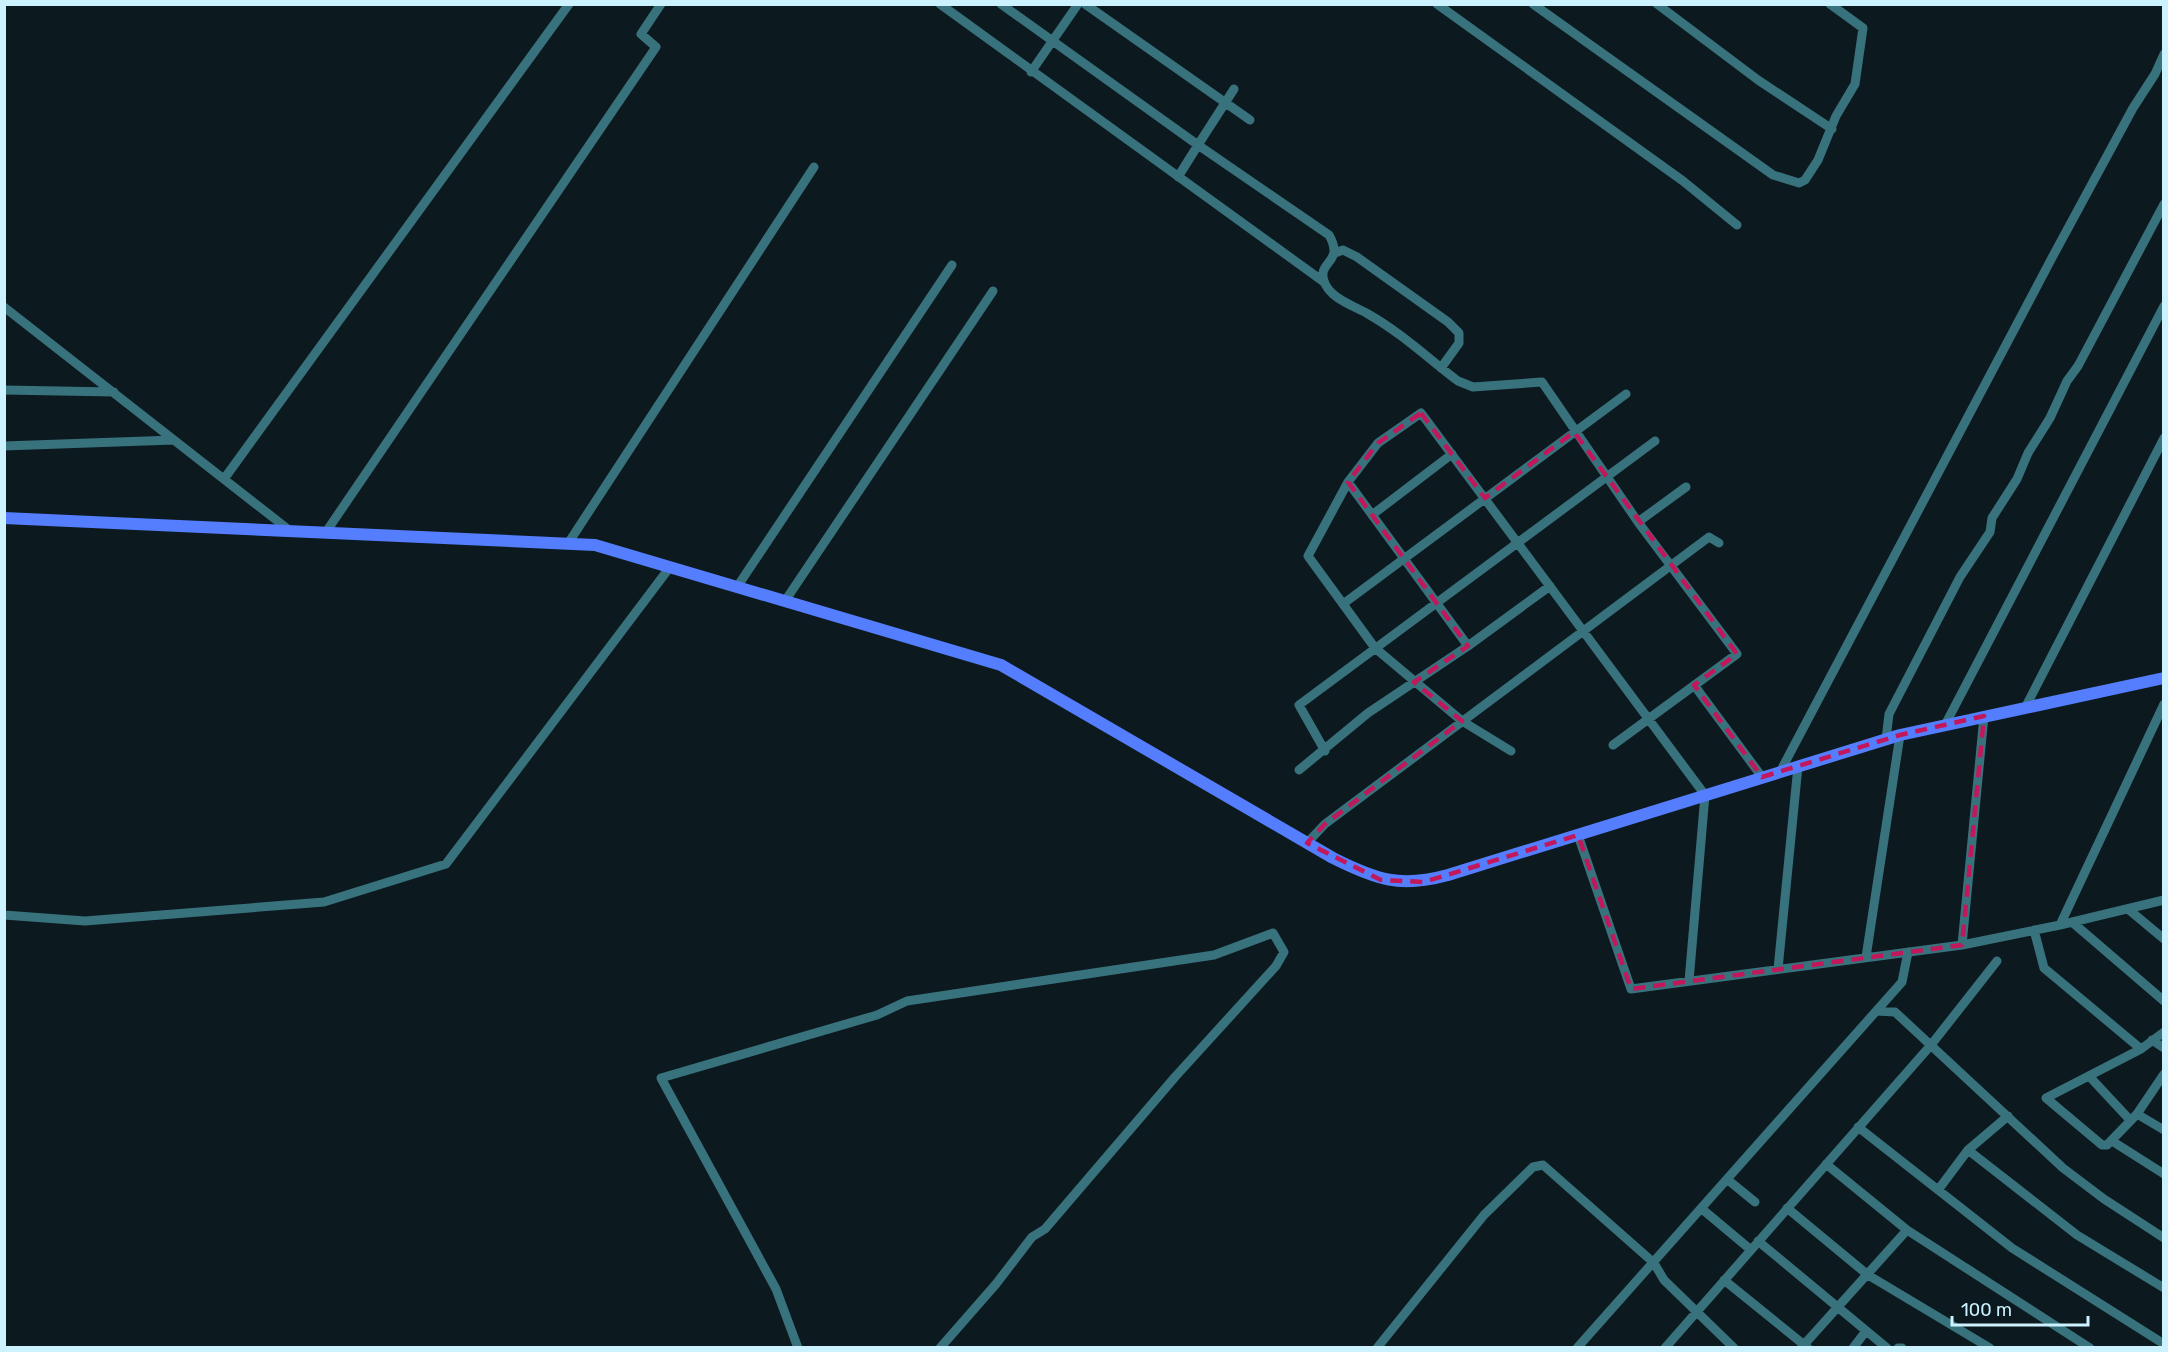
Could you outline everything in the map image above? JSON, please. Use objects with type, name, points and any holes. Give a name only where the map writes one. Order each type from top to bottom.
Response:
[{"type":"main road","points":[[4,518],[596,545],[1000,665],[1307,843],[1381,880],[1401,883],[1424,882],[1900,735],[2163,678]]},
{"type":"street","points":[[224,479],[569,4]]},
{"type":"street","points":[[326,532],[656,47],[641,34],[661,4]]},
{"type":"street","points":[[940,4],[1324,282],[1335,295],[1370,315],[1458,381],[1473,387],[1542,382],[1638,522],[1737,654],[1613,745]]},
{"type":"street","points":[[1001,4],[1198,145],[1329,235],[1335,253]]},
{"type":"street","points":[[1031,72],[1078,4]]},
{"type":"street","points":[[1085,4],[1250,120]]},
{"type":"street","points":[[1437,4],[1683,181],[1737,225]]},
{"type":"street","points":[[1533,4],[1773,175],[1799,183],[1805,180],[1818,160],[1836,116],[1855,84],[1863,28],[1830,4]]},
{"type":"street","points":[[1657,4],[1758,80],[1832,129]]},
{"type":"street","points":[[1780,772],[2054,254],[2133,108],[2155,75],[2163,54]]},
{"type":"street","points":[[1178,177],[1234,89]]},
{"type":"street","points":[[568,542],[814,167]]},
{"type":"street","points":[[1886,739],[1889,714],[1960,577],[1990,532],[1992,518],[2017,479],[2028,453],[2050,418],[2067,381],[2078,366],[2163,204]]},
{"type":"street","points":[[1324,282],[1323,270],[1335,253],[1343,250],[1357,257],[1448,322],[1459,333],[1459,343],[1441,368]]},
{"type":"street","points":[[737,587],[952,265]]},
{"type":"street","points":[[785,601],[993,291]]},
{"type":"street","points":[[1945,725],[2163,306]]},
{"type":"street","points":[[4,307],[289,530]]},
{"type":"street","points":[[4,390],[114,392]]},
{"type":"street","points":[[1343,604],[1626,394]]},
{"type":"street","points":[[1511,751],[1462,721],[1376,648],[1308,556],[1348,483],[1378,443],[1421,412],[1705,795],[1689,981]]},
{"type":"street","points":[[2026,706],[2163,438]]},
{"type":"street","points":[[4,446],[174,440]]},
{"type":"street","points":[[1325,751],[1299,705],[1655,441]]},
{"type":"street","points":[[1372,515],[1452,454]]},
{"type":"street","points":[[1348,483],[1468,646]]},
{"type":"street","points":[[1638,522],[1686,487]]},
{"type":"street","points":[[1307,843],[1325,824],[1709,537],[1719,543]]},
{"type":"street","points":[[4,915],[85,921],[324,902],[446,864],[670,567]]},
{"type":"street","points":[[1299,770],[1325,751],[1368,713],[1468,646],[1550,586]]},
{"type":"street","points":[[1694,685],[1762,777]]},
{"type":"street","points":[[2060,925],[2163,704]]},
{"type":"street","points":[[1962,945],[1984,716]]},
{"type":"street","points":[[1866,957],[1900,735]]},
{"type":"street","points":[[1778,969],[1798,766]]},
{"type":"street","points":[[1578,835],[1631,989],[1962,945],[2060,925],[2163,900]]},
{"type":"street","points":[[2128,909],[2163,939]]},
{"type":"street","points":[[2072,922],[2163,1001]]},
{"type":"street","points":[[2034,930],[2044,968],[2141,1049]]},
{"type":"street","points":[[798,1347],[776,1289],[661,1078],[877,1015],[907,1000],[1214,955],[1273,933],[1284,952],[1276,966],[1175,1077],[1045,1229],[1032,1238],[996,1284],[940,1347]]},
{"type":"street","points":[[1577,1347],[1902,982],[1908,952]]},
{"type":"street","points":[[1665,1347],[1931,1045],[1997,961]]},
{"type":"street","points":[[1876,1011],[1895,1012],[2063,1168],[2104,1199],[2163,1238]]},
{"type":"street","points":[[2163,1032],[2141,1049],[2046,1098],[2102,1145],[2112,1141],[2133,1117],[2163,1074]]},
{"type":"street","points":[[2152,1040],[2163,1048]]},
{"type":"street","points":[[2088,1076],[2133,1117],[2163,1130]]},
{"type":"street","points":[[1938,1190],[1968,1150],[2008,1116]]},
{"type":"street","points":[[1858,1127],[2012,1248],[2163,1344]]},
{"type":"street","points":[[2112,1141],[2163,1174]]},
{"type":"street","points":[[1968,1150],[2077,1235],[2163,1288]]},
{"type":"street","points":[[1826,1164],[1907,1230],[2090,1347]]},
{"type":"street","points":[[1377,1347],[1484,1215],[1533,1167],[1543,1165],[1654,1263],[1664,1280],[1734,1347]]},
{"type":"street","points":[[1728,1180],[1755,1202]]},
{"type":"street","points":[[1787,1208],[1868,1275],[1990,1347]]},
{"type":"street","points":[[1702,1209],[1751,1250]]},
{"type":"street","points":[[1724,1280],[1804,1346],[1836,1306],[1868,1275],[1907,1230]]},
{"type":"street","points":[[1758,1241],[1887,1347]]},
{"type":"street","points":[[1853,1347],[1866,1331]]},
{"type":"highlighted area","points":[[1421,413],[1485,498],[1574,432],[1737,654],[1694,685],[1762,777],[1900,735],[1984,716],[1962,945],[1631,989],[1578,835],[1424,882],[1381,880],[1358,870],[1307,843],[1325,824],[1462,721],[1414,682],[1468,646],[1348,482],[1378,443]]}]
